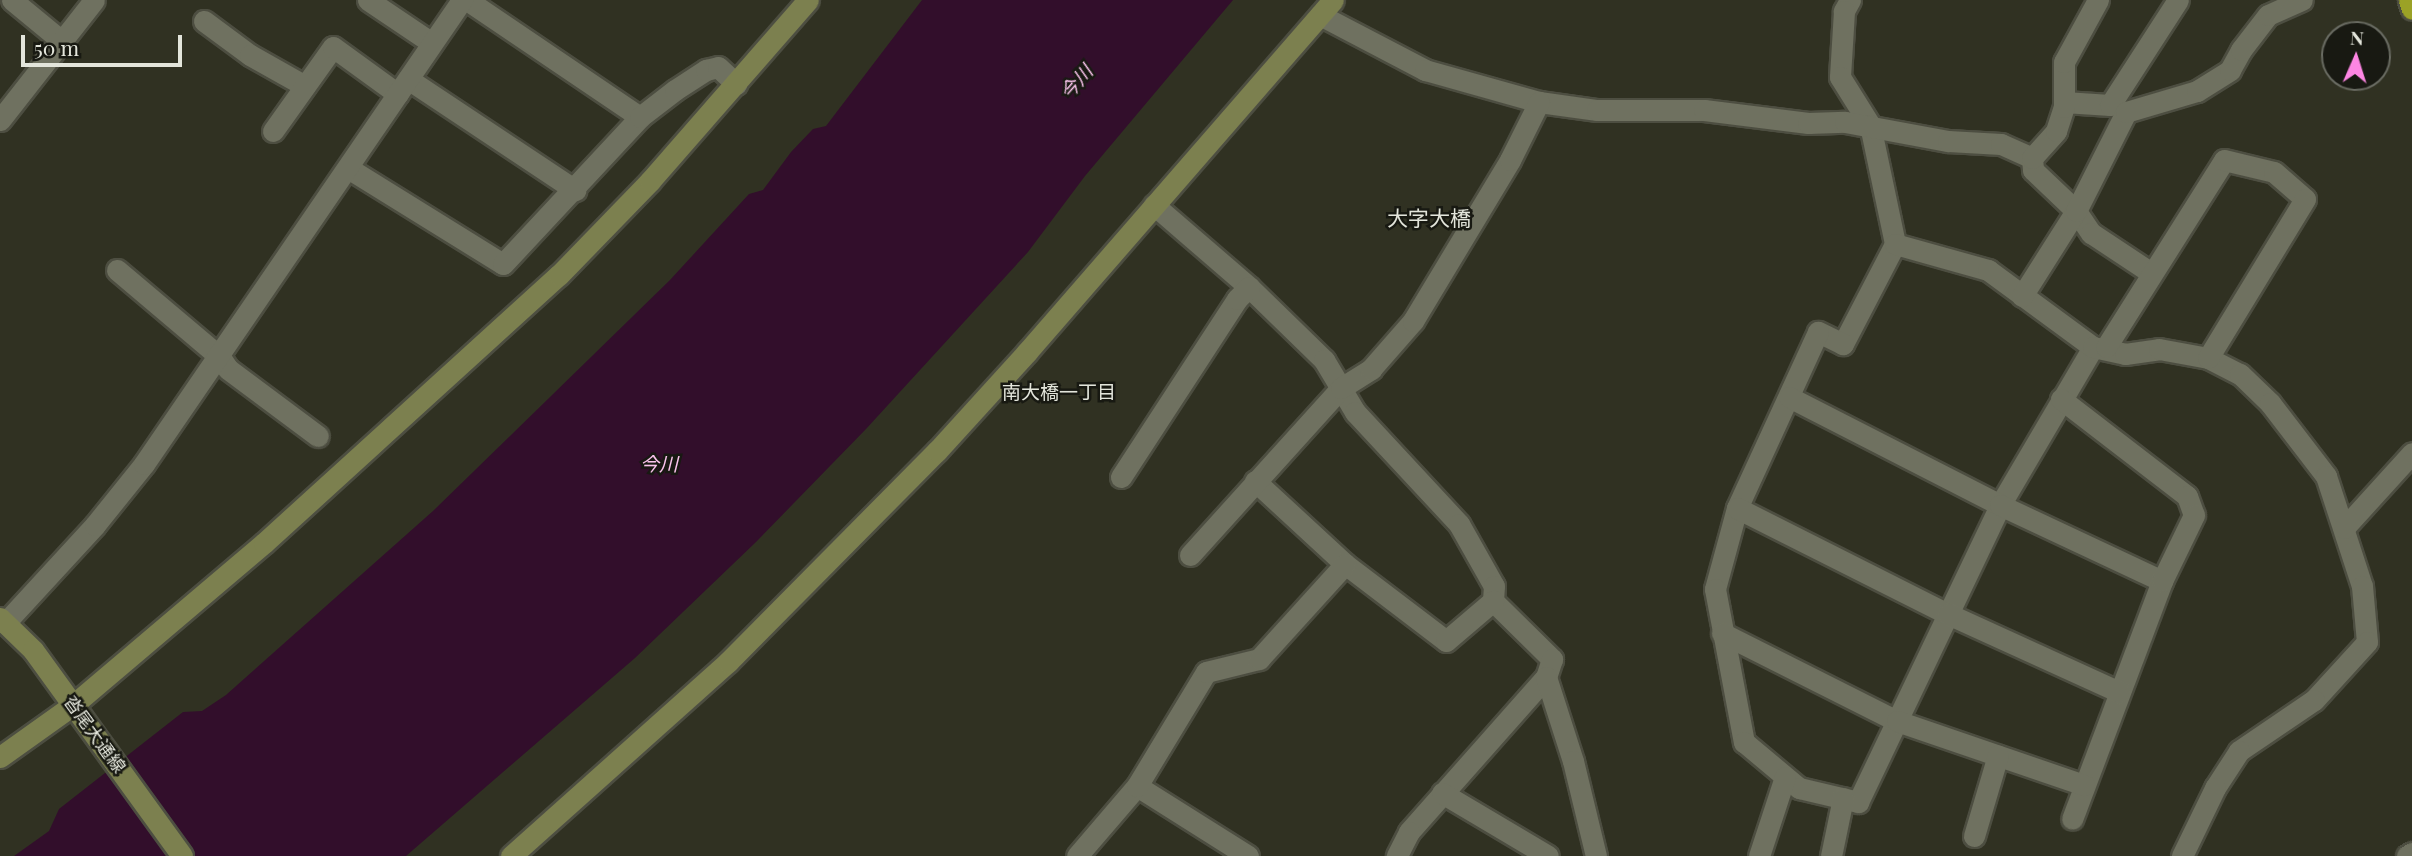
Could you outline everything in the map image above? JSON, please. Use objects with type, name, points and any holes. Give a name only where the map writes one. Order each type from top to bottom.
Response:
[{"type":"highway","points":[[2409,0],[2412,9]]},
{"type":"street","points":[[12,0],[63,42]]},
{"type":"street","points":[[0,120],[94,0]]},
{"type":"street","points":[[368,0],[432,43]]},
{"type":"street","points":[[3,621],[128,485],[220,357],[432,43],[464,0],[640,117]]},
{"type":"street","points":[[0,757],[73,705],[264,543],[559,275],[650,181],[808,0]]},
{"type":"street","points":[[1850,0],[1844,12],[1840,77],[1870,125],[1895,244],[1843,344],[1818,332],[1737,508],[1715,589],[1744,742],[1799,788],[1858,802],[2000,505],[2061,399],[2224,160],[2274,172],[2305,199],[2208,358]]},
{"type":"street","points":[[2098,0],[2064,62],[2064,102],[2056,131],[2032,158],[2033,170],[2076,211],[2091,233],[2150,272]]},
{"type":"street","points":[[2022,296],[2076,211],[2118,109],[2178,0]]},
{"type":"street","points":[[2064,102],[2118,109],[2197,92],[2230,70],[2241,50],[2269,15],[2302,0]]},
{"type":"street","points":[[511,856],[728,662],[841,550],[1027,352],[1326,8],[1424,70],[1539,102],[1597,110],[1704,110],[1808,123],[1870,125],[1948,141],[2001,144],[2032,158]]},
{"type":"street","points":[[204,21],[250,55],[305,86]]},
{"type":"street","points":[[273,131],[333,47],[575,190]]},
{"type":"street","points":[[348,168],[503,264],[575,190],[640,117],[706,70],[718,67],[736,84]]},
{"type":"street","points":[[1190,555],[1341,388],[1371,369],[1413,321],[1510,160],[1539,102]]},
{"type":"street","points":[[1154,205],[1250,287],[1325,360],[1355,412],[1387,450],[1459,524],[1494,586],[1493,601],[1446,641],[1345,564],[1255,481]]},
{"type":"street","points":[[1895,244],[1988,270],[2099,347],[2125,354],[2159,349],[2208,358],[2240,374],[2270,402],[2326,476],[2362,586],[2367,642],[2314,700],[2239,751],[2215,788],[2182,856]]},
{"type":"street","points":[[117,270],[220,357],[228,369],[318,436]]},
{"type":"street","points":[[1121,477],[1237,299],[1250,287]]},
{"type":"street","points":[[1789,397],[2000,505],[2162,581]]},
{"type":"street","points":[[2061,399],[2187,496],[2194,515],[2162,581],[2072,819]]},
{"type":"street","points":[[2344,528],[2412,453]]},
{"type":"street","points":[[1737,508],[1948,614],[2119,692]]},
{"type":"street","points":[[1077,856],[1137,786],[1206,672],[1259,659],[1345,564]]},
{"type":"street","points":[[1397,856],[1409,832],[1546,677],[1552,659],[1493,601]]},
{"type":"street","name":"沓尾大通線","points":[[3,621],[33,650],[96,733],[182,856]]},
{"type":"street","points":[[1722,633],[1897,721],[2084,785]]},
{"type":"street","points":[[1546,677],[1573,761],[1594,855]]},
{"type":"street","points":[[1974,836],[1998,755]]},
{"type":"street","points":[[1759,856],[1785,777]]},
{"type":"street","points":[[1137,786],[1248,856]]},
{"type":"street","points":[[1442,793],[1548,856]]},
{"type":"street","points":[[1830,856],[1843,799]]},
{"type":"street","points":[[2407,856],[2412,853]]},
{"type":"water","name":"今川","points":[[922,0],[1233,0],[1085,176],[1028,252],[866,429],[756,542],[635,658],[406,856],[14,856],[49,831],[59,809],[183,712],[202,711],[226,695],[433,511],[670,280],[749,194],[763,190],[791,152],[813,129],[826,126]]},
{"type":"district","name":"大字大橋","points":[[1429,217]]},
{"type":"district","name":"南大橋一丁目","points":[[1059,392]]}]
